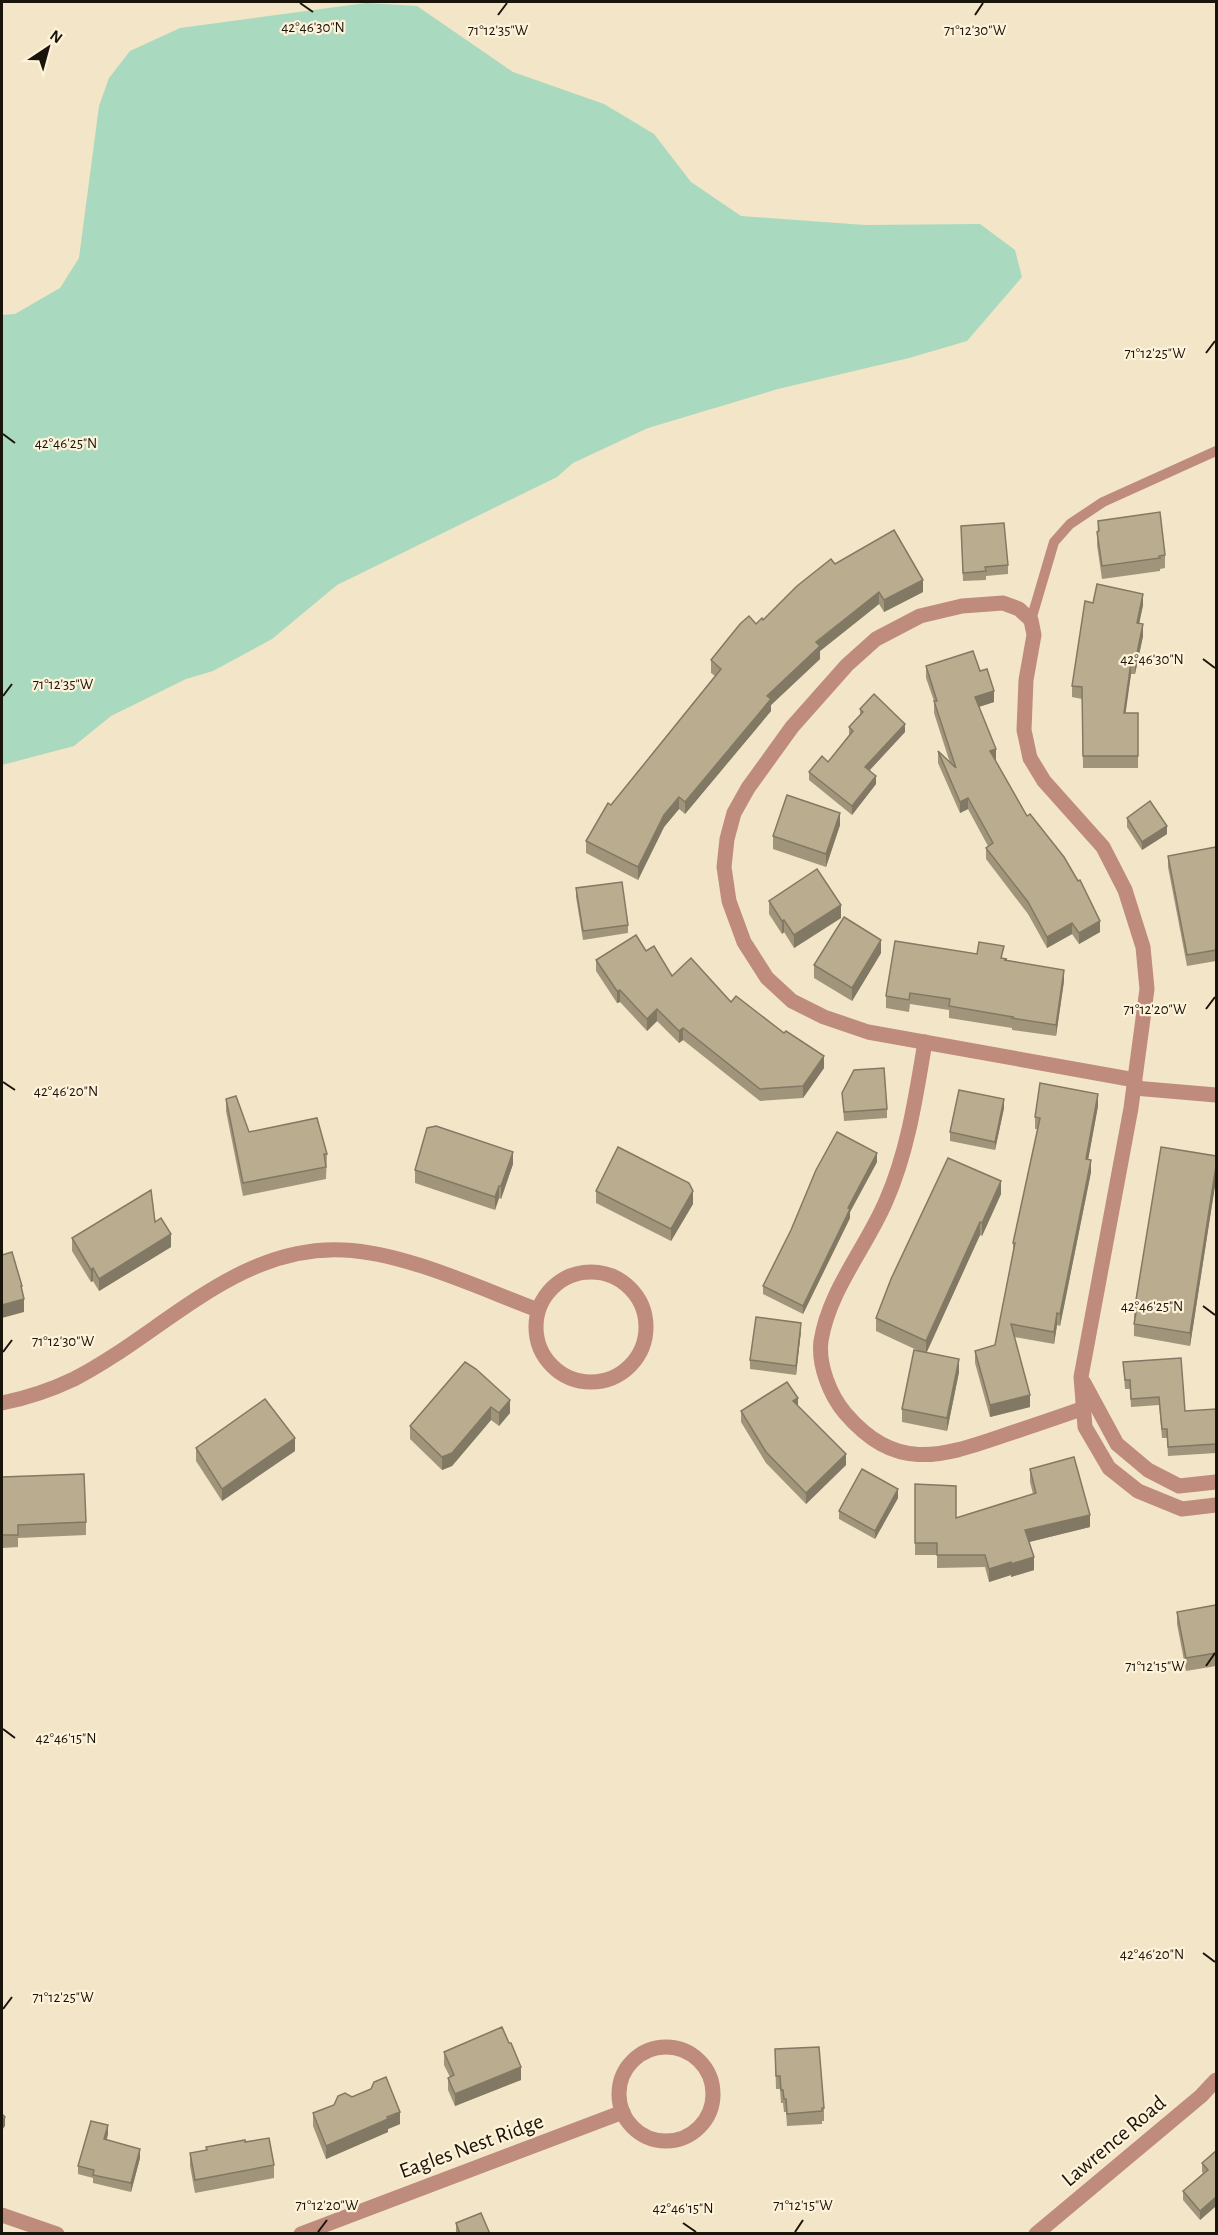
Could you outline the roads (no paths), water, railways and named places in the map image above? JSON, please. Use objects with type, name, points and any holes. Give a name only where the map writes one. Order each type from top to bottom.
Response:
[{"type":"street","points":[[1216,1095],[1135,1084],[868,1032],[824,1017],[792,1001],[767,978],[744,942],[729,902],[724,867],[727,839],[734,813],[748,788],[792,727],[847,665],[876,639],[920,616],[962,606],[1003,603],[1019,609],[1031,620],[1034,635],[1026,680],[1024,730],[1030,758],[1044,781],[1103,847],[1125,890],[1143,947],[1147,989],[1135,1084],[1081,1377],[1085,1427],[1109,1468],[1138,1491],[1182,1509],[1216,1505]]},
{"type":"street","points":[[925,1042],[910,1129],[899,1169],[885,1203],[828,1312],[821,1343],[822,1365],[831,1389],[840,1407],[858,1428],[891,1448],[924,1456],[949,1454],[1084,1408]]},
{"type":"street","points":[[2,1403],[34,1395],[74,1379],[227,1281],[261,1263],[288,1254],[317,1249],[375,1254],[412,1264],[538,1310]]},
{"type":"street","points":[[582,1272],[605,1273],[625,1283],[639,1301],[646,1322],[643,1344],[632,1364],[611,1378],[599,1381],[574,1379],[562,1374],[544,1357],[536,1333],[535,1322],[538,1310],[544,1297],[561,1280],[582,1272]]},
{"type":"street","points":[[1081,1377],[1117,1444],[1148,1470],[1179,1486],[1216,1482]]},
{"type":"street","points":[[670,2047],[680,2049],[697,2058],[709,2074],[714,2093],[710,2113],[690,2135],[672,2141],[652,2139],[634,2129],[623,2112],[619,2093],[623,2074],[634,2059],[651,2049],[670,2047]]},
{"type":"street","name":"Lawrence Road","points":[[1035,2234],[1175,2118],[1216,2079]]},
{"type":"street","name":"Eagles Nest Ridge","points":[[301,2234],[623,2112]]},
{"type":"street","points":[[2,2216],[57,2234]]},
{"type":"lane","points":[[1031,620],[1054,542],[1070,524],[1103,502],[1216,451]]}]
